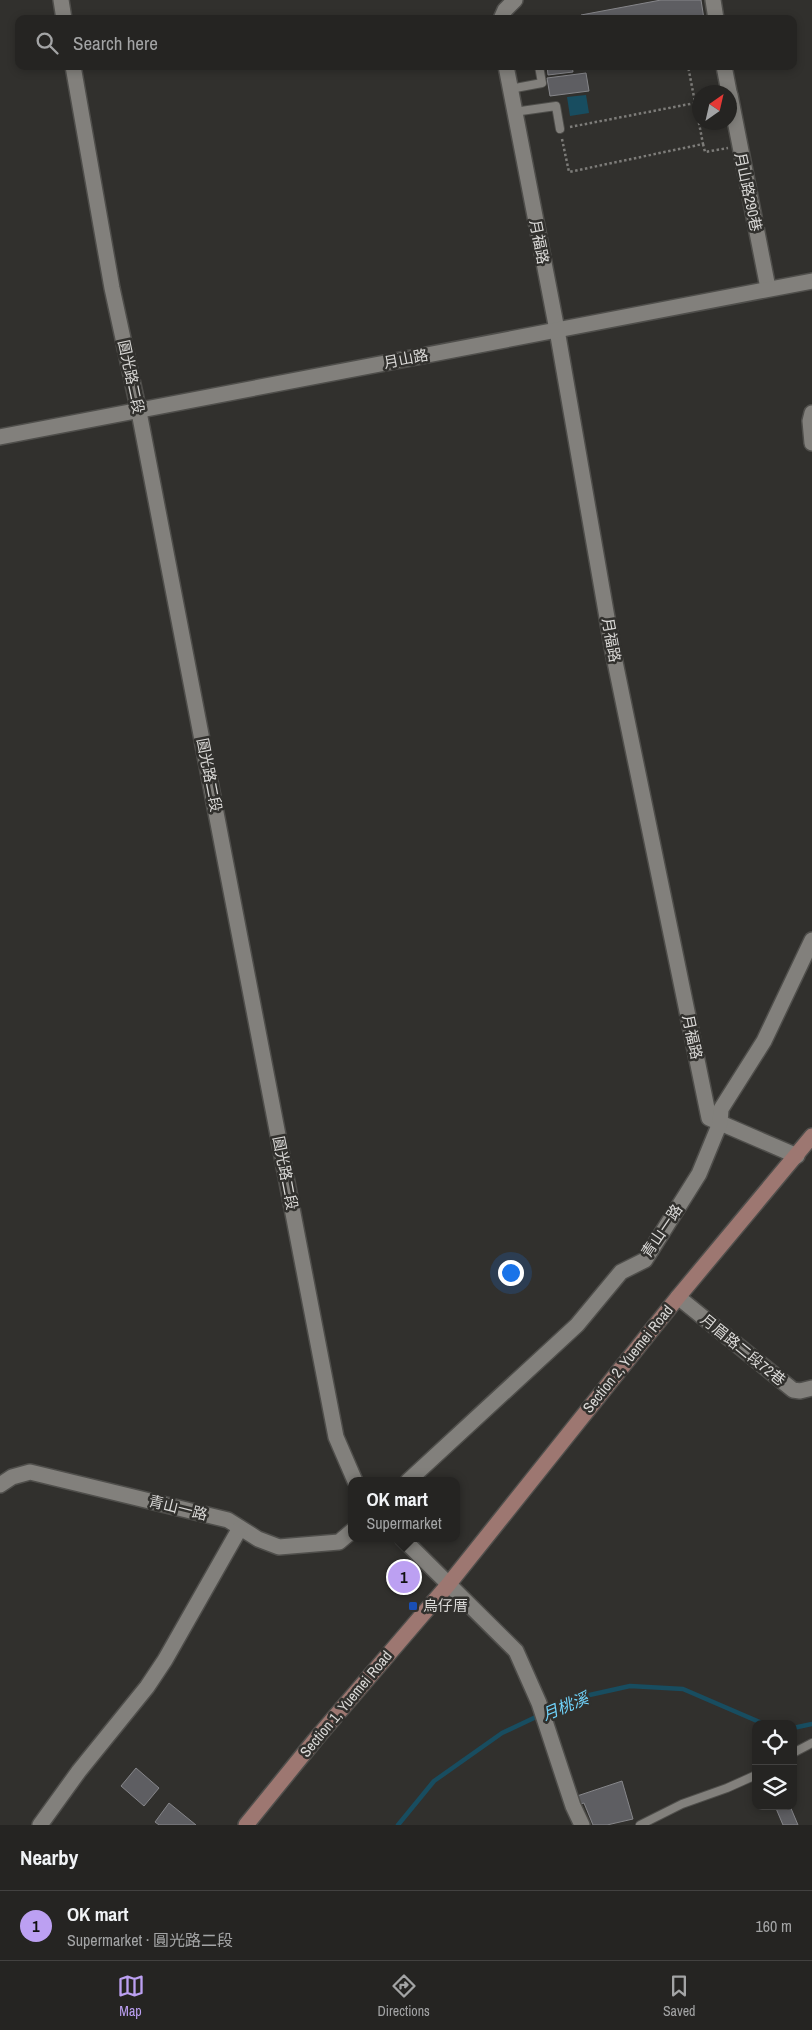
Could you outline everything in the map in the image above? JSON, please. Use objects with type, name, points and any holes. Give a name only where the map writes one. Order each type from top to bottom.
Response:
[{"type":"street","points":[[61,0],[63,15]]},
{"type":"street","points":[[503,15],[515,0]]},
{"type":"street","points":[[713,0],[715,15]]},
{"type":"street","name":"圓光路二段","points":[[74,70],[112,288],[139,412],[336,1437],[352,1477]]},
{"type":"street","name":"月福路","points":[[507,70],[557,330],[613,652],[709,1118],[796,1156]]},
{"type":"street","name":"月山路290巷","points":[[725,70],[727,85]]},
{"type":"street","name":"月山路290巷","points":[[735,130],[768,288]]},
{"type":"street","name":"月山路","points":[[0,437],[139,412],[812,280]]},
{"type":"street","points":[[812,413],[812,443]]},
{"type":"street","name":"青山一路","points":[[412,1477],[577,1325],[621,1272],[645,1260],[699,1174],[720,1123],[721,1108],[764,1041],[810,950]]},
{"type":"street","name":"Section 2, Yuemei Road","points":[[448,1585],[678,1297],[812,1136]]},
{"type":"street","name":"月眉路二段72巷","points":[[678,1297],[793,1390],[800,1391],[812,1388]]},
{"type":"street","name":"青山一路","points":[[0,1485],[12,1476],[30,1472],[228,1520],[258,1539],[279,1547],[339,1542],[348,1534]]},
{"type":"street","points":[[40,1825],[78,1771],[147,1687],[240,1528]]},
{"type":"street","points":[[406,1542],[516,1651],[539,1703],[572,1806],[582,1825]]},
{"type":"street","name":"Section 1, Yuemei Road","points":[[246,1825],[448,1585]]},
{"type":"lane","points":[[510,89],[542,83],[540,70]]},
{"type":"lane","points":[[514,112],[556,106],[560,129]]},
{"type":"lane","points":[[797,1751],[812,1743]]},
{"type":"lane","points":[[640,1825],[682,1804],[726,1788],[752,1776]]},
{"type":"path","points":[[689,70],[705,152],[738,145]]},
{"type":"path","points":[[692,105],[560,129],[570,172],[703,144]]},
{"type":"water","points":[[586,95],[589,113],[570,116],[567,97]]},
{"type":"building","points":[[661,0],[701,0],[703,15],[581,15]]},
{"type":"building","points":[[547,70],[573,70],[573,72],[548,75]]},
{"type":"building","points":[[586,73],[589,91],[550,96],[547,78]]},
{"type":"building","points":[[136,1768],[159,1788],[144,1806],[121,1786]]},
{"type":"building","points":[[622,1781],[633,1819],[607,1825],[593,1825],[584,1803],[580,1804],[577,1796]]},
{"type":"building","points":[[169,1803],[196,1825],[159,1825],[155,1822]]},
{"type":"building","points":[[777,1810],[792,1810],[798,1825],[783,1825]]},
{"type":"waterway","name":"月桃溪","points":[[398,1825],[434,1781],[502,1733],[576,1698],[630,1686],[683,1689],[755,1720]]},
{"type":"waterway","name":"月桃溪","points":[[797,1727],[812,1724]]},
{"type":"place","name":"OK mart","points":[[404,1577]]},
{"type":"place","name":"烏仔厝","points":[[413,1606]]}]
